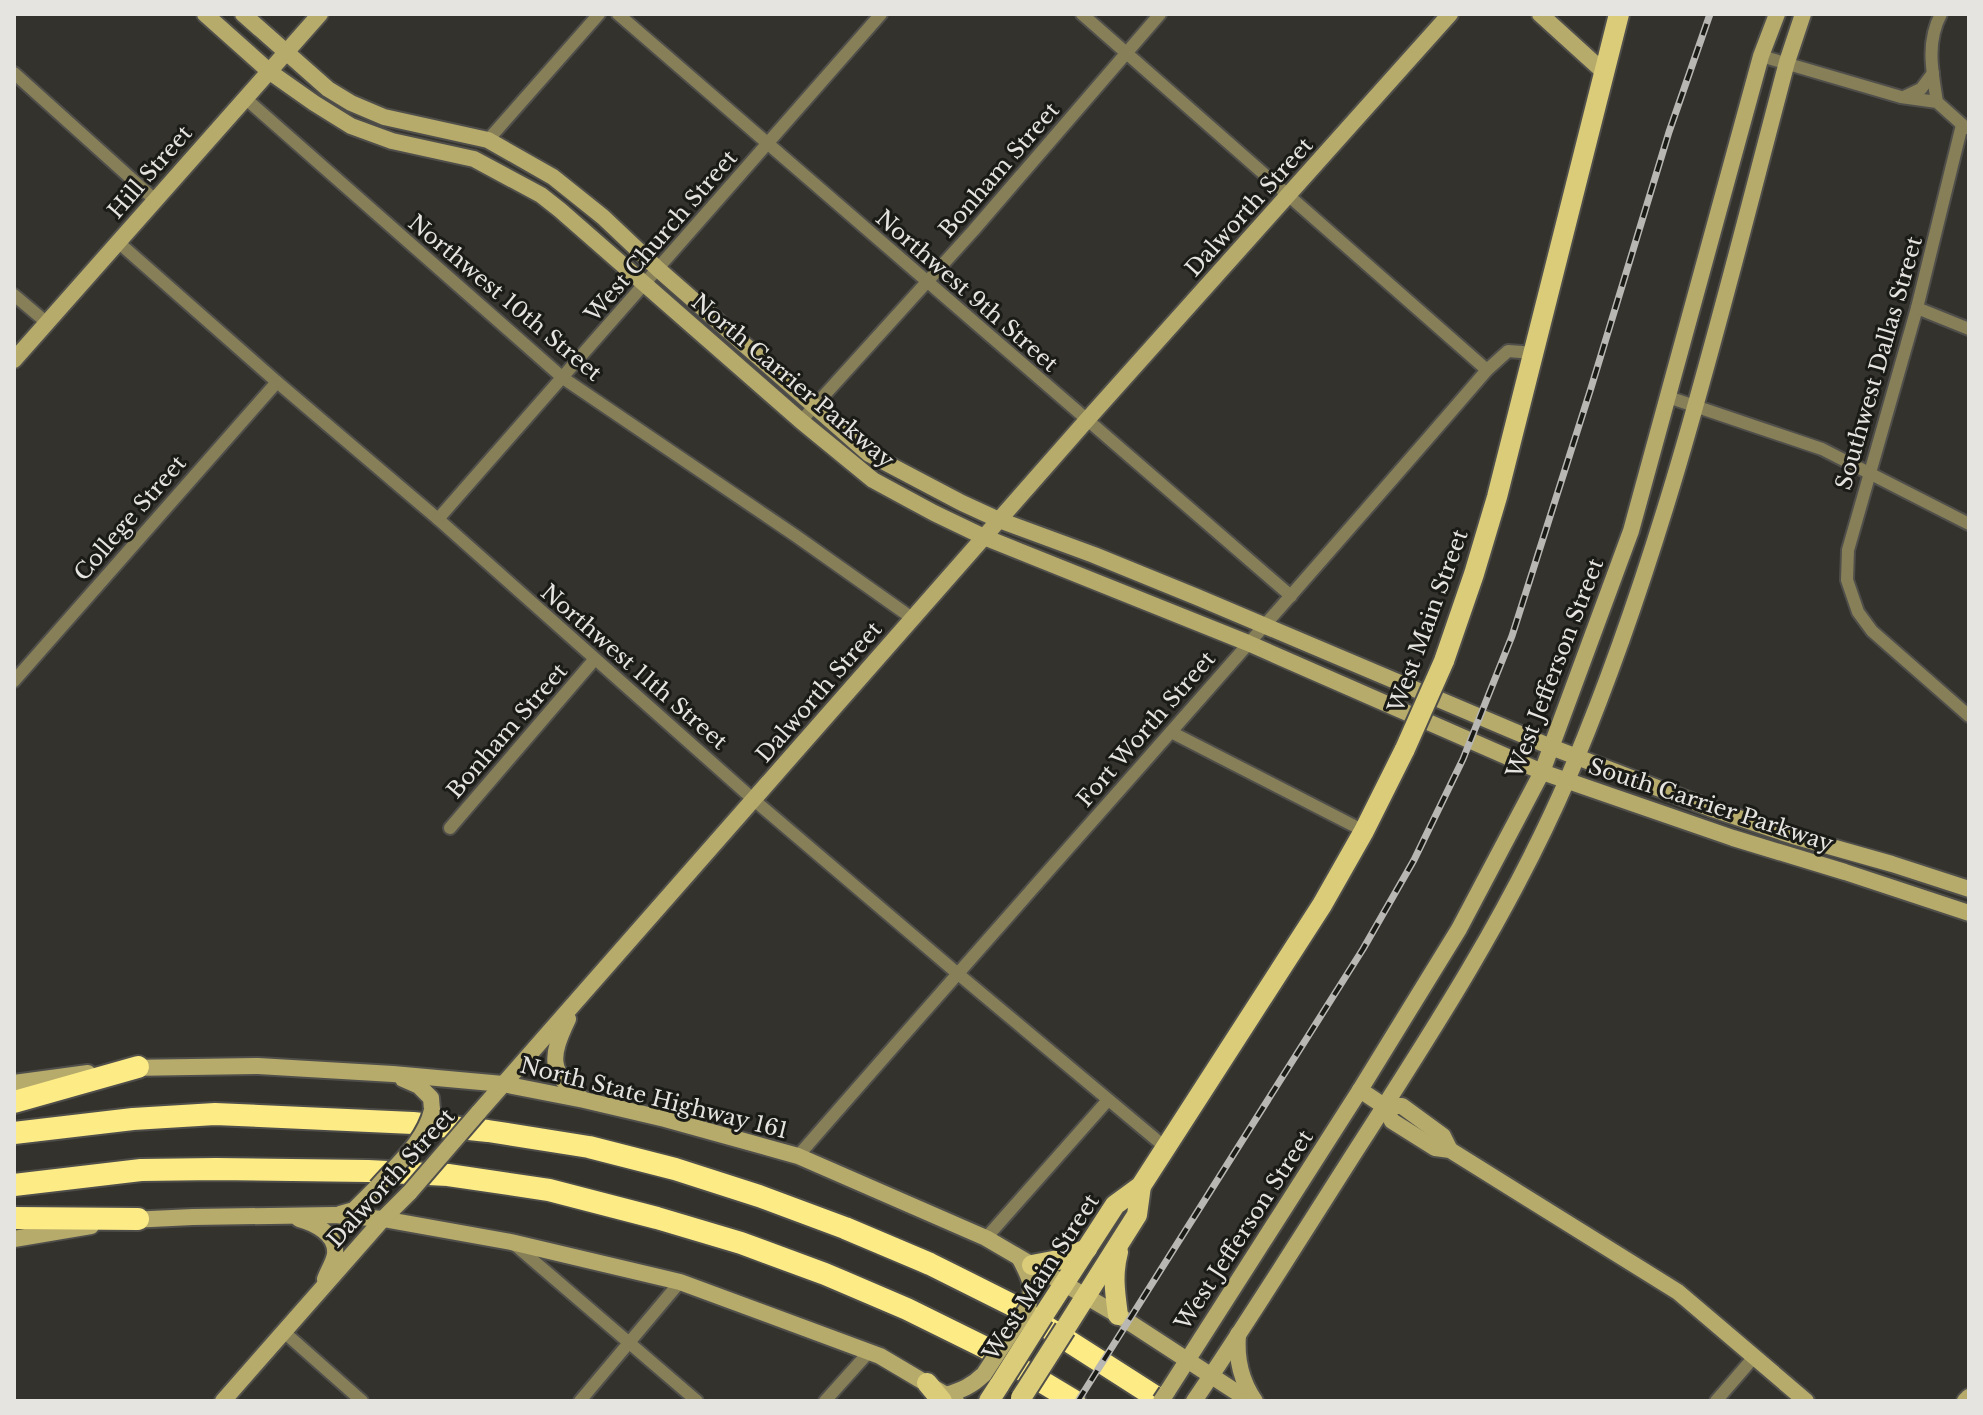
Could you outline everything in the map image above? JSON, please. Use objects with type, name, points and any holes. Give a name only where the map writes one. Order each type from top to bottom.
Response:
[{"type":"highway","points":[[14,1102],[138,1067]]},
{"type":"highway","points":[[14,1133],[133,1119],[215,1114],[413,1123],[589,1147],[675,1169],[759,1196],[930,1264],[1012,1305],[1163,1398]]},
{"type":"highway","points":[[14,1185],[141,1170],[216,1169],[448,1175],[549,1190],[727,1239],[825,1274],[907,1309],[986,1348],[1074,1401]]},
{"type":"highway","points":[[14,1218],[138,1219]]},
{"type":"main road","name":"North Carrier Parkway","points":[[205,14],[270,72],[351,126],[392,141],[474,159],[541,195],[873,480],[984,537],[1248,643],[1443,730]]},
{"type":"main road","name":"North Carrier Parkway","points":[[243,14],[328,89],[351,103],[384,117],[488,140],[553,177],[603,217],[869,454],[999,520],[1265,625],[1452,706]]},
{"type":"main road","name":"Hill Street","points":[[14,360],[320,14]]},
{"type":"main road","name":"Dalworth Street","points":[[223,1401],[1086,421],[1450,14]]},
{"type":"main road","points":[[1540,14],[1605,73]]},
{"type":"main road","name":"West Main Street","points":[[991,1386],[1036,1311],[1065,1283],[1115,1205],[1141,1186],[1322,905],[1405,749],[1444,661],[1497,497],[1619,14]]},
{"type":"main road","name":"West Jefferson Street","points":[[1163,1398],[1459,929],[1542,772],[1631,531],[1761,56],[1777,14]]},
{"type":"main road","points":[[1194,1401],[1486,944],[1567,781],[1597,710],[1652,550],[1803,14]]},
{"type":"main road","points":[[1730,171],[1756,178]]},
{"type":"main road","points":[[1713,233],[1740,239]]},
{"type":"main road","name":"South Carrier Parkway","points":[[1452,706],[1712,809],[1969,889]]},
{"type":"main road","name":"South Carrier Parkway","points":[[1443,730],[1567,781],[1969,913]]},
{"type":"main road","points":[[575,1003],[559,1038],[554,1059],[557,1072],[567,1086],[584,1100]]},
{"type":"main road","name":"North State Highway 161","points":[[14,1083],[138,1067],[258,1066],[503,1084],[665,1119],[798,1156],[986,1238],[1118,1315],[1252,1401]]},
{"type":"main road","points":[[334,1215],[354,1210],[429,1125],[431,1098],[419,1086],[393,1074]]},
{"type":"main road","points":[[1360,1090],[1384,1106],[1402,1106],[1443,1136],[1450,1150],[1678,1292],[1806,1401]]},
{"type":"main road","name":"West Main Street","points":[[1020,1400],[1137,1215],[1141,1186]]},
{"type":"main road","points":[[14,1239],[138,1219],[334,1215],[383,1219],[511,1242],[680,1282],[880,1356],[948,1399],[975,1383],[991,1386]]},
{"type":"main road","points":[[290,1217],[311,1222],[333,1243],[335,1253],[320,1291]]},
{"type":"main road","points":[[1118,1315],[1113,1269],[1121,1241]]},
{"type":"main road","points":[[1036,1311],[1026,1262],[1058,1260],[1087,1249]]},
{"type":"main road","points":[[1238,1334],[1241,1375],[1252,1401]]},
{"type":"street","points":[[488,140],[599,14]]},
{"type":"street","name":"Northwest 9th Street","points":[[618,14],[1291,596]]},
{"type":"street","name":"West Church Street","points":[[438,519],[881,14]]},
{"type":"street","points":[[1082,14],[1487,370]]},
{"type":"street","name":"Bonham Street","points":[[801,421],[1033,163],[1160,14]]},
{"type":"street","points":[[1937,102],[1933,30],[1941,14]]},
{"type":"street","points":[[1761,56],[1904,97],[1937,102],[1966,127]]},
{"type":"street","points":[[14,73],[155,200]]},
{"type":"street","points":[[1904,97],[1921,89],[1933,73]]},
{"type":"street","name":"Northwest 10th Street","points":[[245,98],[563,378],[912,618]]},
{"type":"street","name":"Southwest Dallas Street","points":[[1940,691],[1872,631],[1858,612],[1847,580],[1848,550],[1966,127]]},
{"type":"street","points":[[1955,158],[1969,148]]},
{"type":"street","name":"Northwest 11th Street","points":[[118,242],[438,519],[754,800],[1165,1147]]},
{"type":"street","points":[[14,295],[46,322]]},
{"type":"street","points":[[1917,308],[1969,329]]},
{"type":"street","name":"Fort Worth Street","points":[[798,1156],[1487,370],[1508,351],[1534,353]]},
{"type":"street","name":"College Street","points":[[14,681],[277,382]]},
{"type":"street","points":[[1668,397],[1822,449],[1969,524]]},
{"type":"street","points":[[14,657],[26,667]]},
{"type":"street","name":"Bonham Street","points":[[450,828],[594,660]]},
{"type":"street","points":[[1940,691],[1969,705]]},
{"type":"street","points":[[1940,691],[1969,716]]},
{"type":"street","points":[[1171,732],[1364,831]]},
{"type":"street","points":[[986,1238],[1108,1100]]},
{"type":"street","points":[[511,1242],[697,1401]]},
{"type":"street","points":[[580,1401],[680,1282]]},
{"type":"street","points":[[284,1332],[362,1401]]},
{"type":"street","points":[[825,1401],[869,1352]]},
{"type":"street","points":[[1716,1401],[1754,1357]]},
{"type":"railway","points":[[1078,1401],[1363,949],[1414,860],[1463,759],[1512,636],[1669,132],[1710,14]]}]
